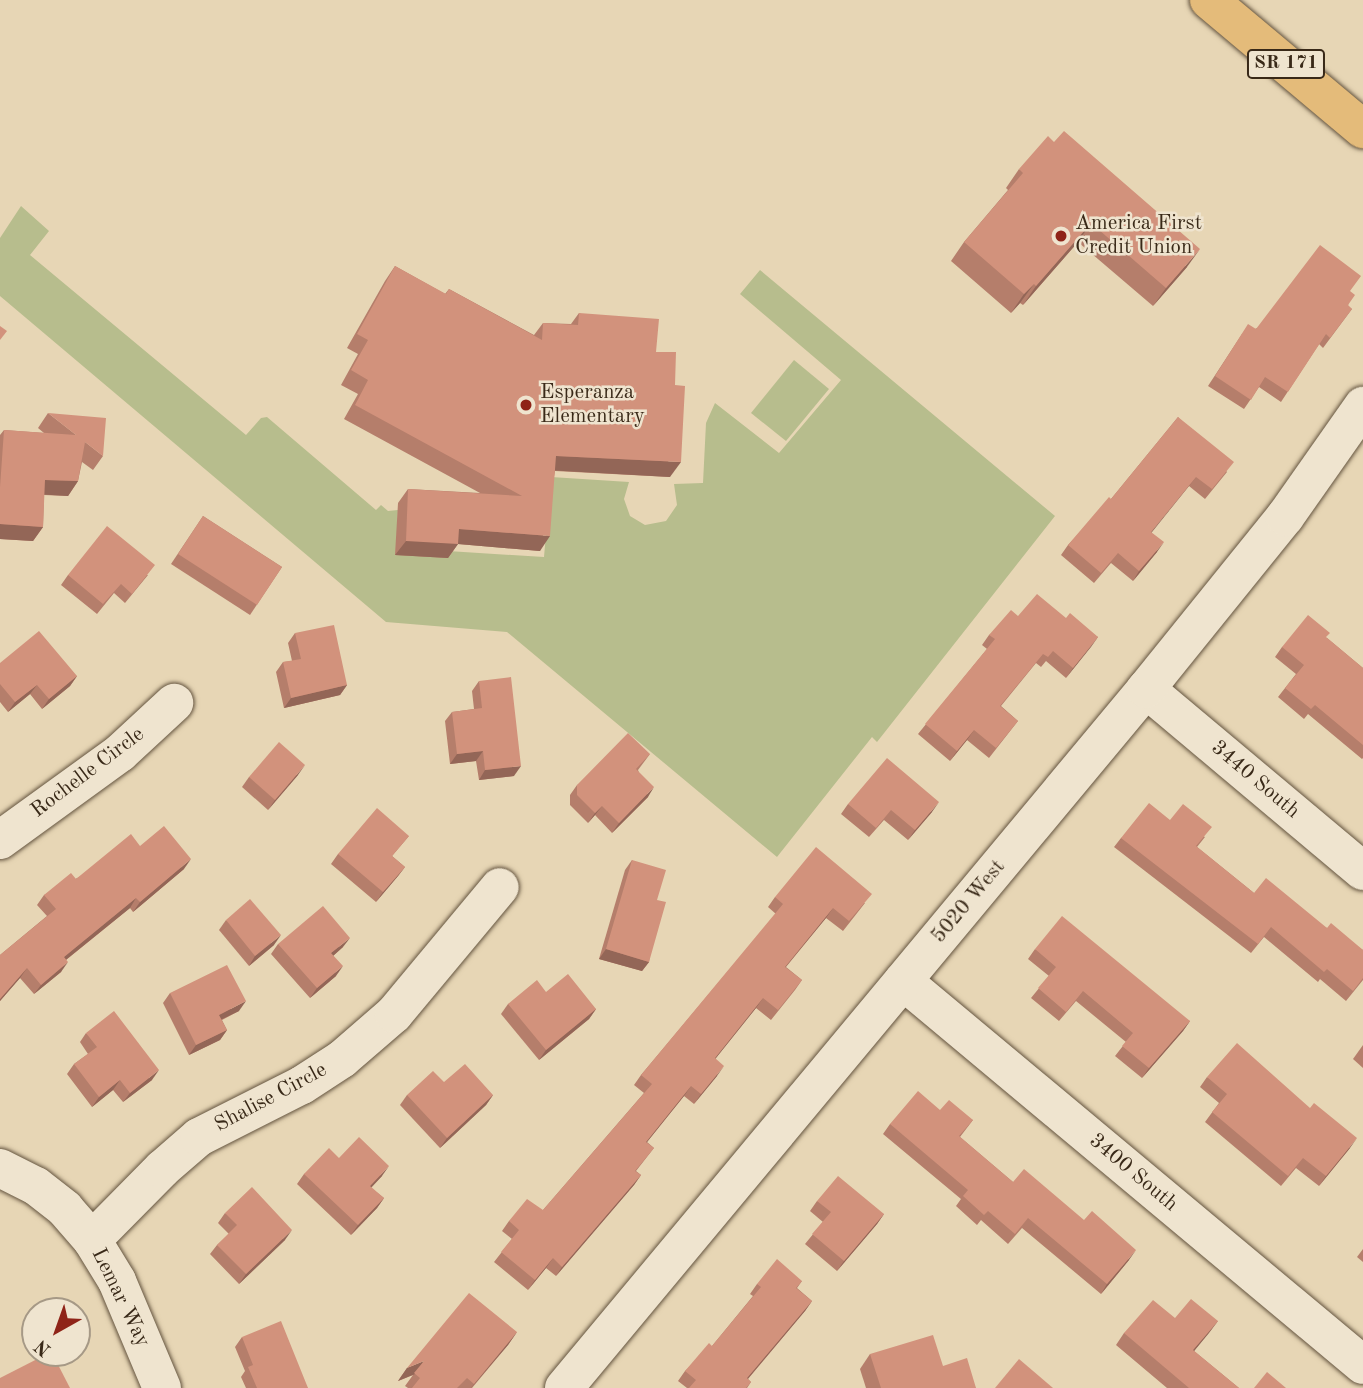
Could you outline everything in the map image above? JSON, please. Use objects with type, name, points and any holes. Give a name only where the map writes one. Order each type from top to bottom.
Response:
[{"type":"main road","name":"SR 171","points":[[1209,0],[1363,129]]},
{"type":"street","name":"5020 West","points":[[564,1388],[1146,689],[1285,517],[1363,406]]},
{"type":"street","name":"3440 South","points":[[1146,689],[1363,871]]},
{"type":"street","name":"Rochelle Circle","points":[[0,840],[120,753],[174,703]]},
{"type":"street","name":"Shalise Circle","points":[[92,1240],[162,1169],[199,1137],[302,1085],[342,1059],[394,1014],[499,887]]},
{"type":"street","name":"3400 South","points":[[903,981],[1363,1365]]},
{"type":"street","name":"Lemar Way","points":[[0,1168],[46,1193],[65,1209],[92,1240],[117,1281],[162,1388]]},
{"type":"green space","points":[[21,206],[49,231],[30,255],[246,435],[261,418],[267,417],[376,510],[381,505],[388,511],[398,510],[396,555],[448,551],[544,557],[551,477],[629,482],[624,499],[630,516],[645,525],[666,521],[677,505],[674,484],[703,483],[706,423],[715,403],[779,453],[841,380],[740,294],[760,270],[1055,516],[877,742],[872,737],[777,857],[507,632],[386,622],[0,296],[0,238]]},
{"type":"green space","points":[[794,360],[829,389],[786,441],[751,413]]},
{"type":"building","name":"America First Credit Union","points":[[1064,131],[1200,249],[1166,288],[1091,223],[1036,286],[1034,284],[1024,294],[964,242],[1023,173],[1019,169],[1048,136],[1054,142]]},
{"type":"building","points":[[1320,245],[1361,276],[1350,291],[1355,295],[1348,305],[1352,309],[1330,338],[1326,334],[1288,392],[1265,377],[1251,400],[1215,376],[1248,324],[1256,329]]},
{"type":"building","points":[[395,266],[446,294],[449,289],[542,340],[543,323],[578,325],[579,313],[659,319],[656,352],[676,352],[675,385],[685,386],[681,462],[556,456],[550,536],[459,529],[458,544],[406,541],[408,489],[522,496],[355,405],[368,380],[351,370],[368,340],[357,334]]},
{"type":"building","points":[[0,326],[7,331],[0,340]]},
{"type":"building","points":[[48,413],[106,418],[103,456],[85,442],[78,481],[45,480],[43,527],[0,524],[4,430],[76,435]]},
{"type":"building","points":[[1178,417],[1234,462],[1212,489],[1196,477],[1151,532],[1164,542],[1139,571],[1118,553],[1101,573],[1068,545],[1109,497],[1111,499]]},
{"type":"building","points":[[203,516],[282,567],[257,605],[178,554]]},
{"type":"building","points":[[107,526],[155,565],[132,594],[121,584],[103,604],[68,575]]},
{"type":"building","points":[[1037,594],[1066,618],[1070,613],[1098,637],[1073,668],[1053,651],[1048,657],[1043,654],[1000,706],[1018,721],[996,748],[974,730],[957,751],[925,724],[995,639],[989,635],[1011,610],[1018,616]]},
{"type":"building","points":[[1308,615],[1330,633],[1326,637],[1363,668],[1363,745],[1315,705],[1311,709],[1285,688],[1304,665],[1282,647]]},
{"type":"building","points":[[334,625],[347,685],[291,698],[283,662],[301,659],[295,633]]},
{"type":"building","points":[[39,631],[77,676],[49,699],[37,685],[15,702],[0,684],[0,663]]},
{"type":"building","points":[[511,677],[521,766],[485,770],[483,751],[457,754],[452,712],[482,708],[479,681]]},
{"type":"building","points":[[628,733],[650,754],[636,769],[654,787],[619,823],[602,806],[595,813],[577,795],[577,785]]},
{"type":"building","points":[[279,742],[305,765],[275,800],[249,777]]},
{"type":"building","points":[[887,758],[939,802],[915,830],[891,810],[876,828],[848,804]]},
{"type":"building","points":[[1149,803],[1170,820],[1183,804],[1212,827],[1196,846],[1254,893],[1266,878],[1327,928],[1331,923],[1363,950],[1363,978],[1353,991],[1327,969],[1324,972],[1271,927],[1258,944],[1121,838]]},
{"type":"building","points":[[377,808],[409,836],[392,856],[405,867],[383,892],[338,854]]},
{"type":"building","points":[[164,826],[191,859],[140,902],[136,898],[64,957],[68,962],[41,985],[27,968],[0,999],[0,955],[56,909],[44,895],[71,873],[76,879],[131,834],[140,846]]},
{"type":"building","points":[[816,847],[872,894],[849,921],[833,908],[785,967],[802,980],[778,1010],[763,998],[715,1058],[724,1066],[701,1094],[691,1086],[646,1142],[654,1148],[635,1171],[641,1175],[562,1267],[553,1258],[535,1280],[501,1252],[519,1230],[509,1221],[527,1199],[543,1210],[652,1084],[641,1075],[783,904],[775,897]]},
{"type":"building","points":[[632,860],[666,870],[657,900],[666,902],[649,962],[606,949]]},
{"type":"building","points":[[250,899],[281,935],[255,956],[226,920]]},
{"type":"building","points":[[323,906],[350,938],[331,953],[343,966],[317,988],[278,944]]},
{"type":"building","points":[[1062,916],[1190,1021],[1149,1068],[1122,1046],[1133,1033],[1083,991],[1066,1012],[1038,988],[1056,967],[1035,949]]},
{"type":"building","points":[[227,965],[246,1001],[219,1015],[227,1030],[196,1045],[170,993]]},
{"type":"building","points":[[568,974],[596,1009],[546,1050],[508,1004],[537,980],[546,992]]},
{"type":"building","points":[[114,1011],[159,1070],[130,1093],[120,1080],[99,1097],[74,1064],[97,1047],[86,1033]]},
{"type":"building","points":[[1237,1043],[1310,1108],[1314,1103],[1357,1138],[1326,1176],[1303,1158],[1288,1176],[1212,1112],[1227,1094],[1207,1077]]},
{"type":"building","points":[[465,1064],[493,1095],[447,1138],[407,1095],[433,1071],[444,1082]]},
{"type":"building","points":[[918,1091],[940,1110],[949,1100],[973,1120],[959,1136],[1013,1182],[1024,1169],[1084,1220],[1092,1211],[1136,1250],[1107,1284],[1028,1218],[1015,1234],[988,1211],[984,1215],[963,1196],[968,1190],[890,1124]]},
{"type":"building","points":[[359,1137],[389,1166],[370,1186],[384,1198],[358,1225],[304,1174],[329,1148],[339,1158]]},
{"type":"building","points":[[838,1176],[884,1214],[844,1261],[812,1234],[831,1212],[817,1201]]},
{"type":"building","points":[[252,1187],[292,1230],[246,1274],[217,1245],[237,1225],[225,1213]]},
{"type":"building","points":[[777,1259],[802,1281],[796,1288],[812,1301],[747,1378],[751,1382],[746,1388],[689,1388],[696,1380],[685,1371],[709,1343],[712,1346],[761,1287],[757,1284]]},
{"type":"building","points":[[469,1293],[517,1332],[474,1384],[467,1378],[457,1388],[412,1388],[420,1378],[414,1373],[424,1361],[407,1368]]},
{"type":"building","points":[[1191,1299],[1218,1321],[1193,1350],[1239,1388],[1189,1388],[1124,1333],[1153,1300],[1175,1318]]},
{"type":"building","points":[[281,1321],[308,1388],[257,1388],[248,1367],[253,1365],[242,1337]]},
{"type":"building","points":[[933,1335],[943,1366],[967,1358],[976,1388],[881,1388],[870,1354]]},
{"type":"building","points":[[1019,1359],[1053,1388],[995,1388]]},
{"type":"building","points":[[22,1367],[59,1367],[70,1388],[0,1388],[0,1378]]},
{"type":"building","points":[[1267,1372],[1286,1388],[1254,1388]]},
{"type":"place","name":"America First Credit Union","points":[[1061,236]]},
{"type":"place","name":"Esperanza Elementary","points":[[526,405]]}]
